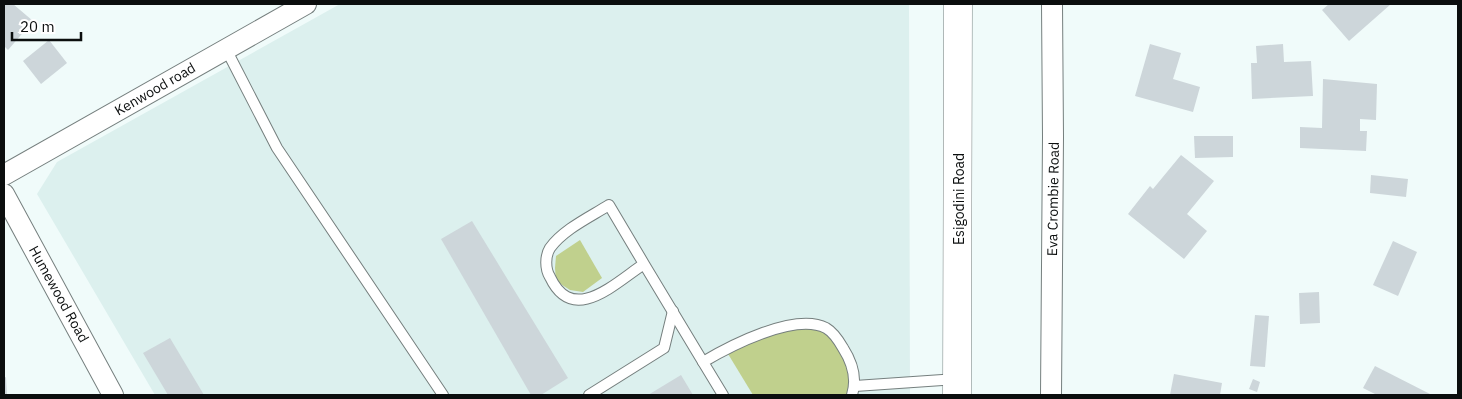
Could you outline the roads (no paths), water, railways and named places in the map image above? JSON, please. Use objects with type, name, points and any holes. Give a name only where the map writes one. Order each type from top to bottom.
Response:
[{"type":"main road","name":"Esigodini Road","points":[[958,4],[958,387]]},
{"type":"street","name":"Kenwood road","points":[[4,175],[306,4]]},
{"type":"street","name":"Eva Crombie Road","points":[[1050,395],[1054,137],[1052,4]]},
{"type":"street","name":"Humewood Road","points":[[4,194],[113,395]]},
{"type":"lane","points":[[226,49],[277,148],[443,395]]},
{"type":"lane","points":[[644,264],[592,299],[574,301],[556,289],[546,269],[549,250],[559,238],[609,205],[723,395]]},
{"type":"lane","points":[[589,395],[664,348],[673,311]]},
{"type":"lane","points":[[703,362],[734,344],[768,331],[806,324],[826,328],[837,339],[852,368],[854,391],[958,387]]}]
